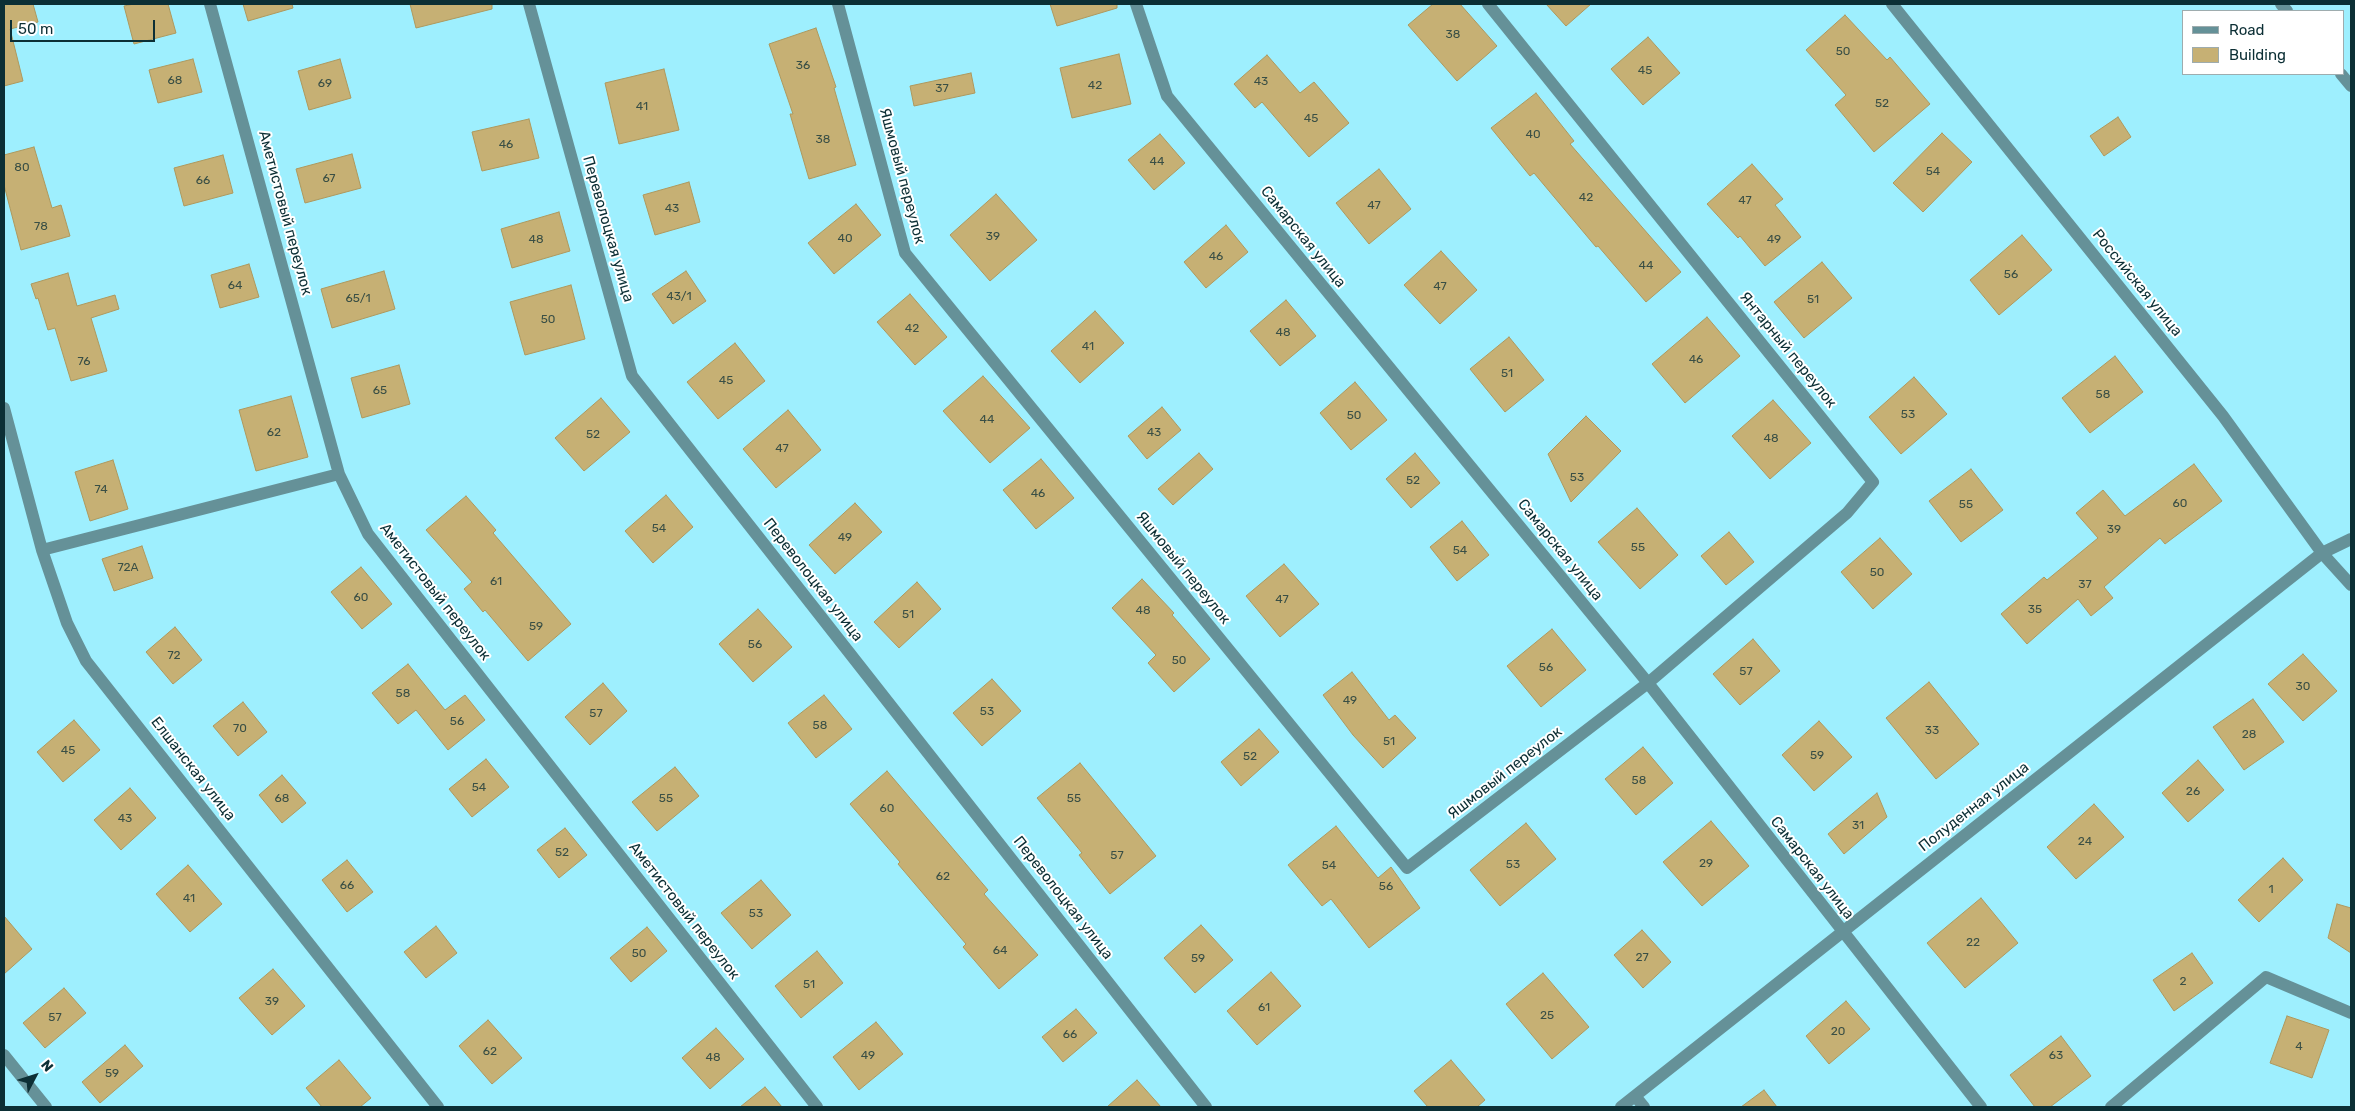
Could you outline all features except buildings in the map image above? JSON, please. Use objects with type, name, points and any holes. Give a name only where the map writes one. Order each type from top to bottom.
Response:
[{"type":"street","name":"Аметистовый переулок","points":[[210,4],[339,474],[368,534],[817,1107]]},
{"type":"street","name":"Переволоцкая улица","points":[[529,4],[632,376],[1206,1107]]},
{"type":"street","name":"Яшмовый переулок","points":[[838,4],[906,253],[1407,868],[1648,683]]},
{"type":"street","name":"Самарская улица","points":[[1136,4],[1167,96],[1648,683],[1981,1107]]},
{"type":"street","name":"Янтарный переулок","points":[[1488,4],[1873,482],[1847,513],[1648,683]]},
{"type":"street","name":"Российская улица","points":[[1892,4],[2223,416],[2322,553],[2351,585]]},
{"type":"street","points":[[2342,75],[2351,86]]},
{"type":"street","name":"Елшанская улица","points":[[4,408],[42,550],[67,623],[86,661],[438,1107]]},
{"type":"street","points":[[42,550],[339,474]]},
{"type":"street","name":"Полуденная улица","points":[[1621,1107],[2322,553],[2351,539]]},
{"type":"street","points":[[2111,1107],[2266,977],[2351,1013]]},
{"type":"street","points":[[4,1055],[46,1107]]},
{"type":"street","points":[[1635,1096],[1644,1107]]}]
